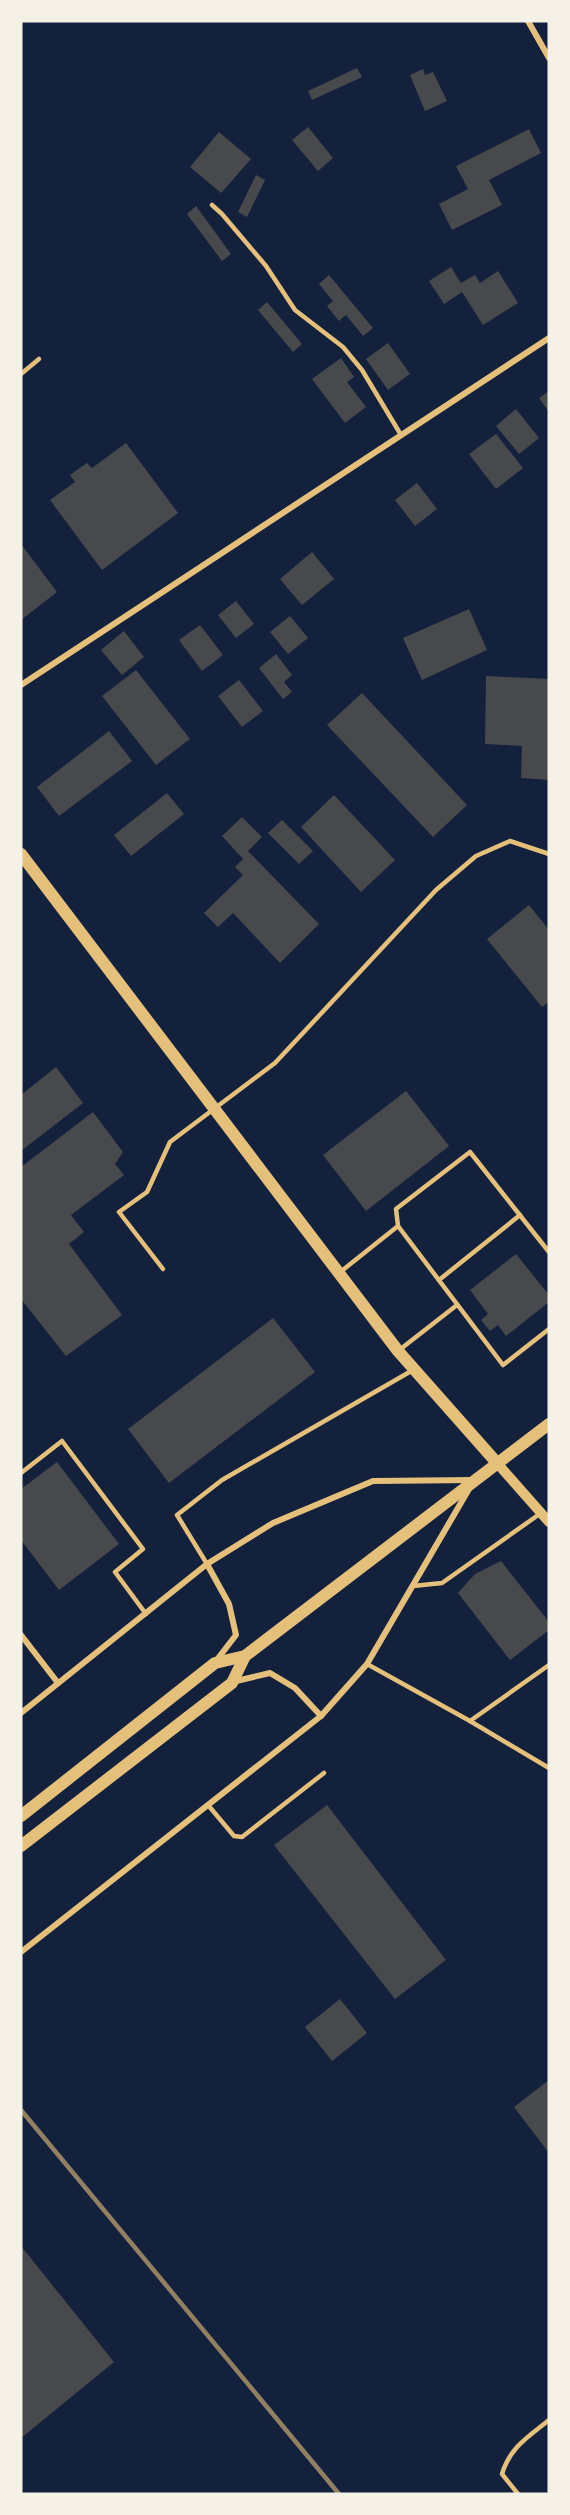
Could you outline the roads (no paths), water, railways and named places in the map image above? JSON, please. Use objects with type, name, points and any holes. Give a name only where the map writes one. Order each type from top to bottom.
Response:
[{"type":"main road","points":[[21,854],[398,1351],[497,1463]]},
{"type":"main road","points":[[21,1816],[215,1663],[244,1656],[549,1424]]},
{"type":"main road","points":[[21,1846],[232,1683],[244,1656]]},
{"type":"street","points":[[528,21],[549,58]]},
{"type":"street","points":[[21,685],[549,338]]},
{"type":"street","points":[[497,1463],[549,1522]]},
{"type":"street","points":[[21,1713],[207,1564],[273,1523],[373,1481],[474,1480]]},
{"type":"street","points":[[21,1952],[321,1716],[367,1664],[474,1480]]},
{"type":"street","points":[[207,1564],[229,1604],[236,1635],[215,1663]]},
{"type":"street","points":[[21,1635],[58,1683]]},
{"type":"street","points":[[232,1683],[270,1673],[295,1688],[321,1716]]},
{"type":"lane","points":[[212,205],[266,266],[295,310],[343,347],[362,370],[401,435]]},
{"type":"lane","points":[[21,374],[39,359]]},
{"type":"lane","points":[[163,1269],[119,1212],[147,1192],[170,1142],[275,1063],[436,890],[476,856],[510,841],[549,854]]},
{"type":"lane","points":[[549,1252],[470,1152],[396,1209],[398,1226],[503,1365],[549,1329]]},
{"type":"lane","points":[[439,1280],[520,1215]]},
{"type":"lane","points":[[339,1273],[398,1226]]},
{"type":"lane","points":[[398,1351],[457,1305]]},
{"type":"lane","points":[[207,1564],[177,1515],[222,1480],[413,1370]]},
{"type":"lane","points":[[21,1473],[62,1441],[143,1549],[115,1572],[146,1614]]},
{"type":"lane","points":[[413,1586],[442,1583],[541,1513]]},
{"type":"lane","points":[[367,1664],[549,1768]]},
{"type":"lane","points":[[470,1721],[549,1665]]},
{"type":"lane","points":[[208,1805],[234,1836],[242,1838],[324,1773]]},
{"type":"lane","points":[[518,2494],[502,2474],[506,2459],[513,2450],[549,2420]]},
{"type":"railway","points":[[21,2110],[339,2494]]}]
